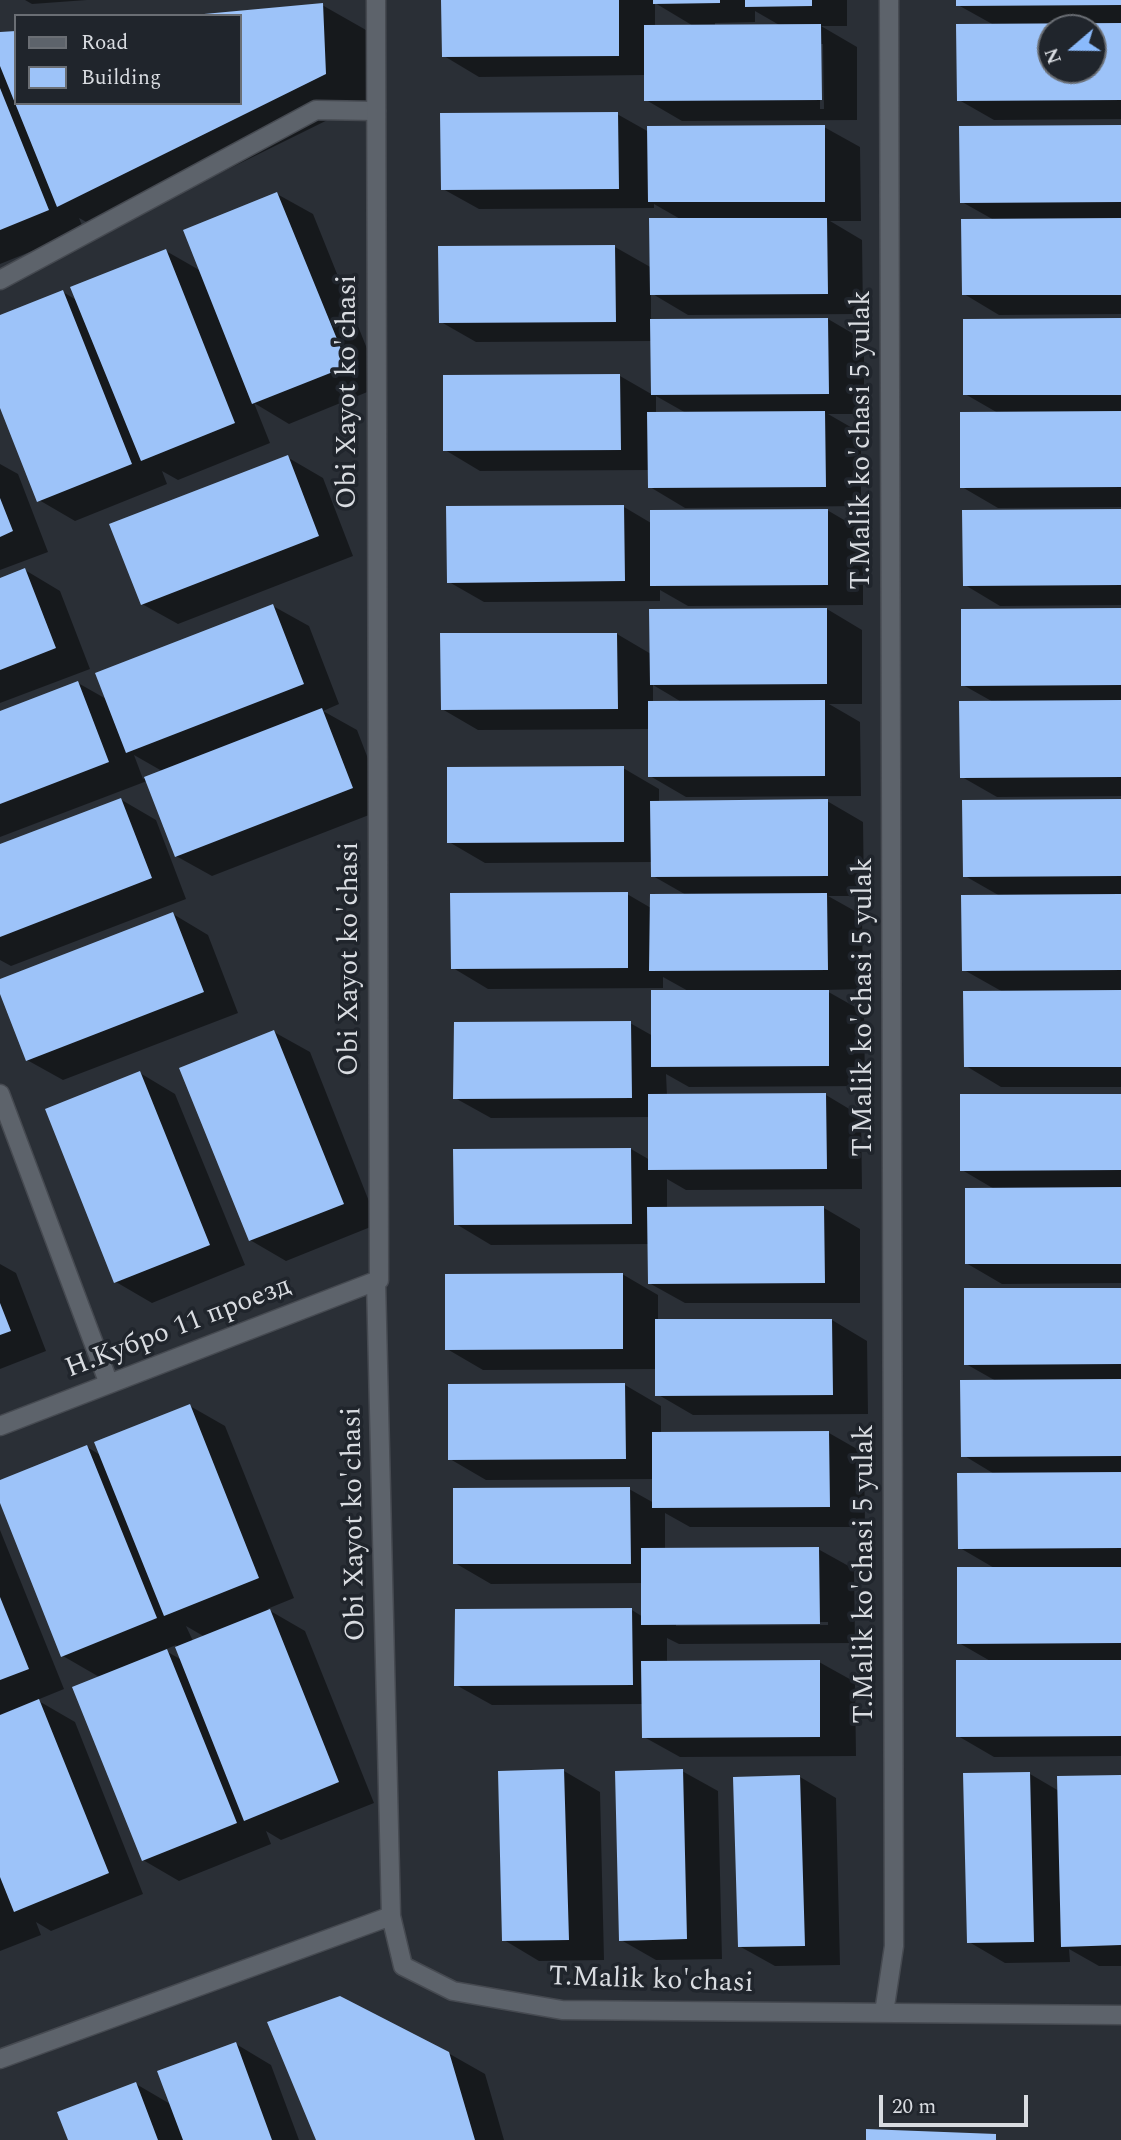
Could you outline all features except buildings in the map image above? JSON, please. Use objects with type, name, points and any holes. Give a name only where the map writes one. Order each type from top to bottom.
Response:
[{"type":"street","name":"Obi Xayot ko'chasi","points":[[376,0],[379,1266],[379,1280],[376,1281],[391,1916]]},
{"type":"street","name":"T.Malik ko'chasi 5 yulak","points":[[884,2013],[894,1946],[890,0]]},
{"type":"street","points":[[0,279],[316,110],[376,111]]},
{"type":"street","points":[[0,1094],[109,1384]]},
{"type":"street","name":"Н.Кубро 11 проезд","points":[[0,1426],[376,1281]]},
{"type":"street","points":[[0,2059],[391,1916]]},
{"type":"street","name":"T.Malik ko'chasi","points":[[391,1916],[403,1966],[453,1991],[562,2010],[1121,2015]]}]
